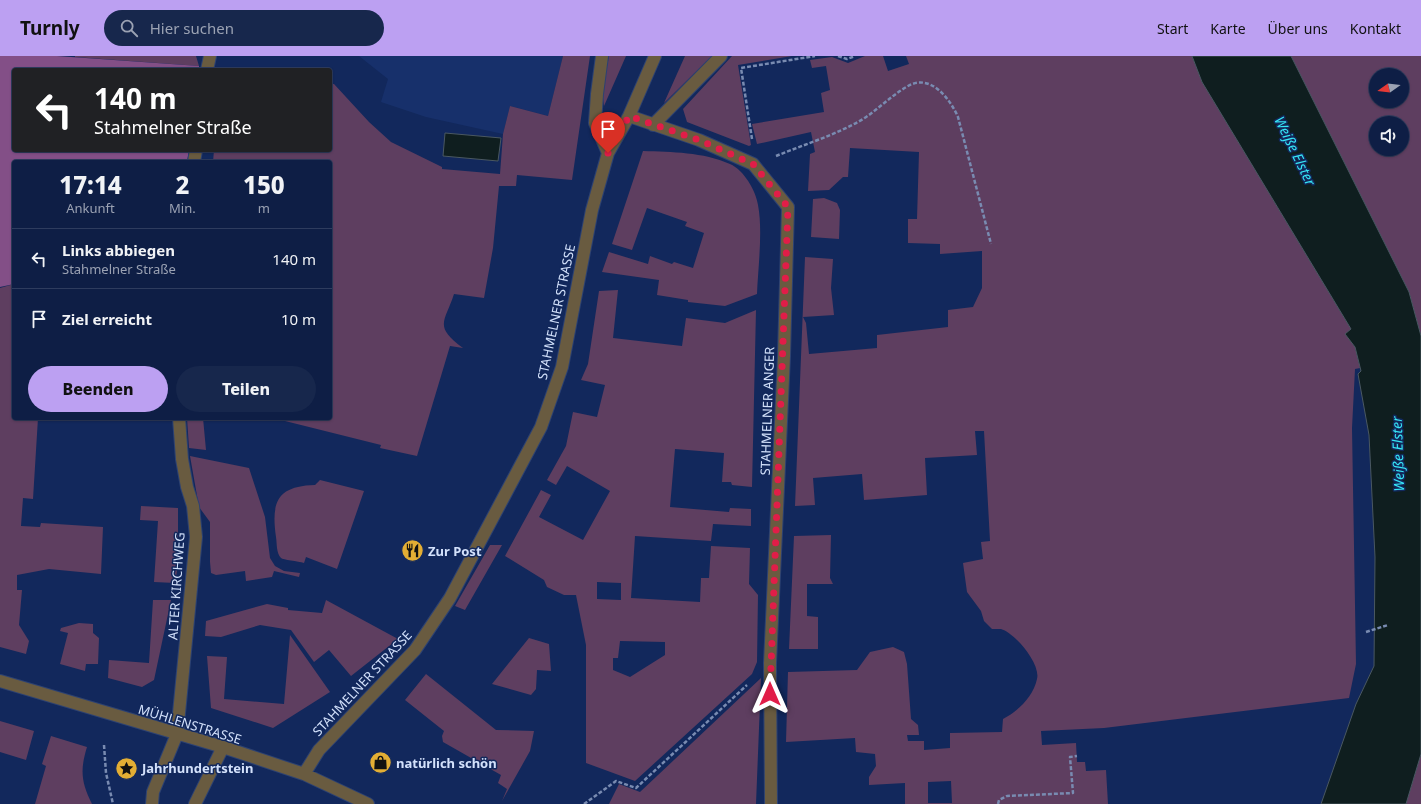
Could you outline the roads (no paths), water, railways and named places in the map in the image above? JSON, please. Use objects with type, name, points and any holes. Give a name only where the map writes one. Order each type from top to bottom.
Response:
[{"type":"street","points":[[207,68],[210,56]]},
{"type":"street","points":[[602,56],[595,123],[608,153]]},
{"type":"street","name":"STAHMELNER STRASSE","points":[[304,774],[318,750],[415,650],[450,598],[542,427],[562,367],[592,210],[608,153],[629,116],[655,56]]},
{"type":"street","points":[[653,125],[721,56]]},
{"type":"street","name":"STAHMELNER ANGER","points":[[629,116],[699,140],[755,164],[788,207],[784,356],[770,663],[770,804]]},
{"type":"street","name":"ALTER KIRCHWEG","points":[[177,734],[196,538],[193,506],[187,487],[182,459],[179,420]]},
{"type":"street","name":"MÜHLENSTRASSE","points":[[0,681],[304,774],[368,804]]},
{"type":"street","points":[[152,804],[153,792],[177,734]]},
{"type":"street","points":[[194,804],[223,748]]},
{"type":"water","name":"Weiße Elster","points":[[1192,56],[1291,56],[1409,292],[1421,336],[1421,754],[1406,804],[1321,804],[1356,704],[1374,666],[1375,557],[1369,435],[1358,374],[1361,371],[1355,347],[1345,334],[1351,329],[1202,82]]},
{"type":"water","points":[[445,133],[501,138],[498,161],[443,156]]},
{"type":"place","name":"Zur Post","points":[[412,551]]},
{"type":"place","name":"natürlich schön","points":[[380,763]]},
{"type":"place","name":"Jahrhundertstein","points":[[127,768]]}]
